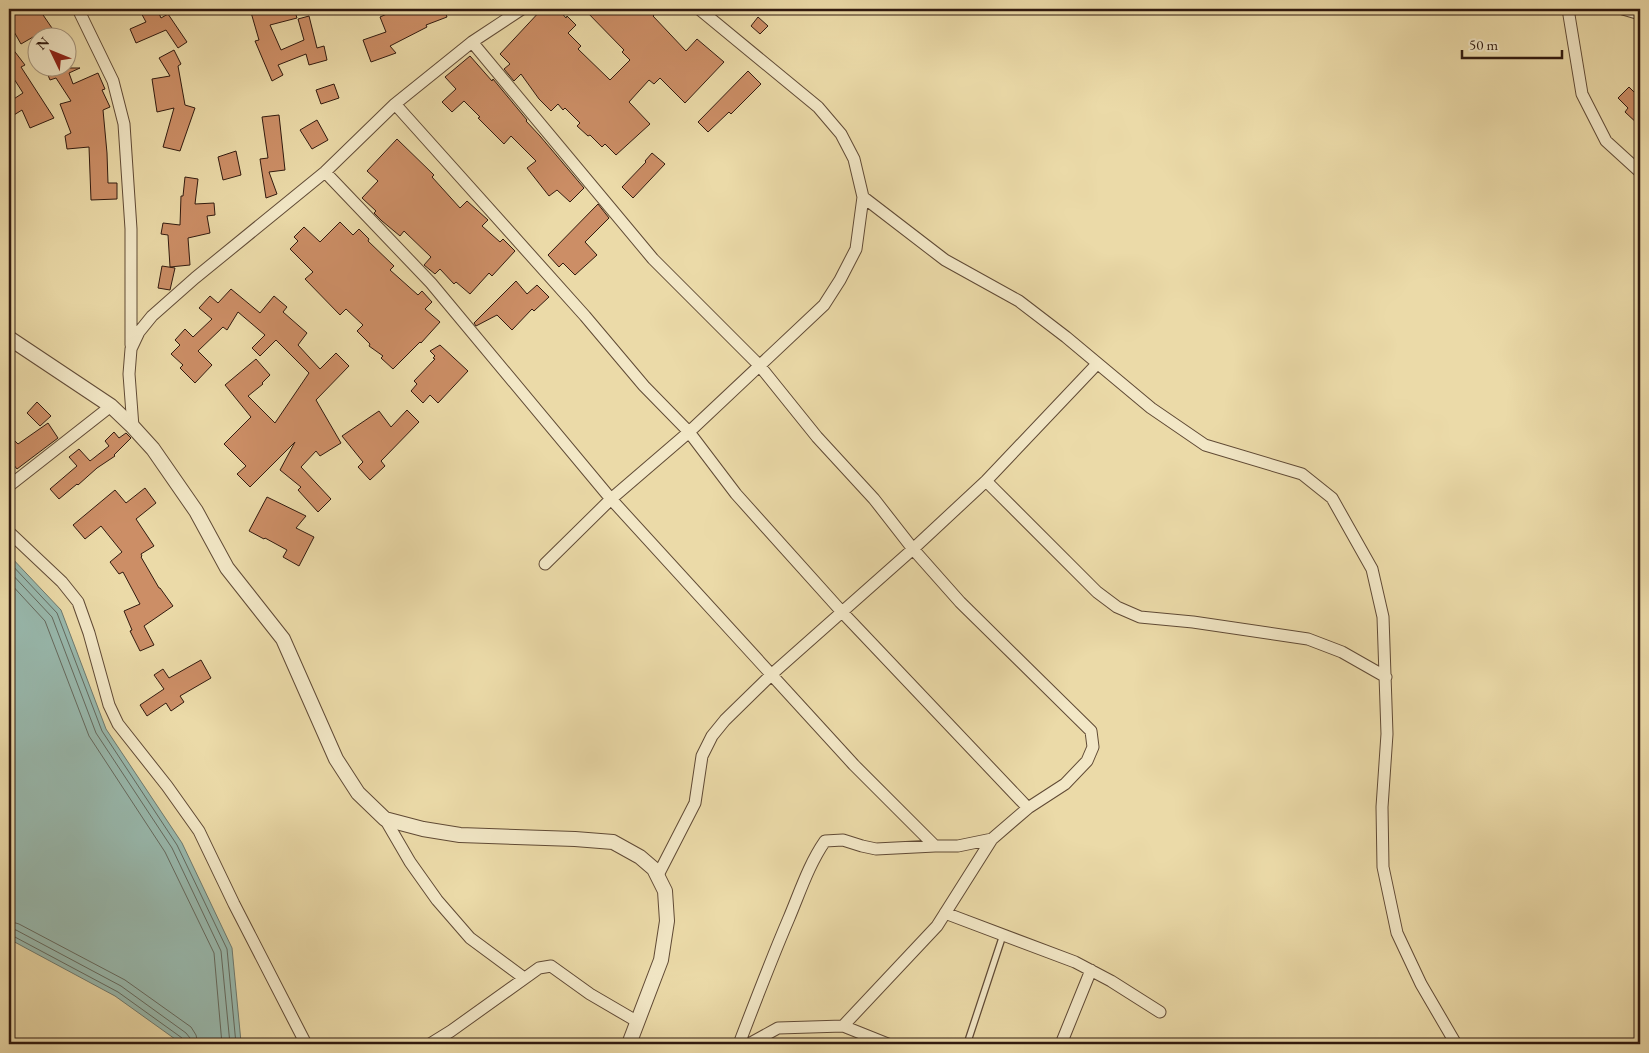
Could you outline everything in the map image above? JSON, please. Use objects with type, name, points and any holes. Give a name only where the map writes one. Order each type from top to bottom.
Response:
[{"type":"street","points":[[78,9],[113,81],[124,124],[131,229],[131,349],[129,374],[134,427]]},
{"type":"street","points":[[131,349],[139,332],[152,316],[195,278],[325,172],[395,104],[472,42],[522,9]]},
{"type":"street","points":[[545,564],[611,499],[689,432],[824,305],[856,249],[863,198],[854,159],[841,134],[818,107],[699,9]]},
{"type":"street","points":[[1568,9],[1582,94],[1606,141],[1640,172]]},
{"type":"street","points":[[1623,9],[1640,14]]},
{"type":"street","points":[[472,42],[653,259],[759,365],[817,437],[874,499],[913,549],[967,609],[1091,730],[1093,747],[1087,761],[1065,784],[1028,808],[992,839],[937,926],[843,1026]]},
{"type":"street","points":[[395,104],[644,386],[689,432],[736,494],[842,612],[1028,808]]},
{"type":"street","points":[[325,172],[431,283],[611,499],[854,765],[935,846]]},
{"type":"street","points":[[863,198],[945,260],[1019,301],[1066,337],[1151,408],[1205,445],[1302,474],[1332,498],[1372,569],[1383,616],[1387,734],[1382,806],[1383,867],[1396,933],[1421,984],[1456,1044]]},
{"type":"street","points":[[9,338],[111,406],[134,427],[153,449],[196,511],[227,568],[283,639],[336,759],[358,793],[385,819],[410,862],[437,900],[470,938],[524,978]]},
{"type":"street","points":[[658,877],[694,803],[702,756],[712,736],[725,720],[772,674],[986,482],[1097,364]]},
{"type":"street","points":[[9,486],[111,406]]},
{"type":"street","points":[[986,482],[1097,592],[1116,607],[1140,617],[1193,622],[1308,639],[1342,652],[1386,678]]},
{"type":"street","points":[[9,532],[62,582],[78,602],[89,633],[109,705],[118,724],[199,831],[306,1044]]},
{"type":"street","points":[[385,819],[423,829],[460,835],[613,842],[640,857],[654,869],[665,892],[667,921],[661,960],[629,1044]]},
{"type":"street","points":[[739,1044],[759,990],[815,855],[826,841],[843,840],[876,849],[958,846],[992,839]]},
{"type":"street","points":[[945,913],[1075,962],[1111,981],[1160,1012]]},
{"type":"street","points":[[430,1044],[539,968],[551,966],[590,994],[638,1022]]},
{"type":"street","points":[[1061,1044],[1091,970]]},
{"type":"street","points":[[749,1044],[778,1028],[843,1026],[888,1044]]},
{"type":"lane","points":[[967,1044],[1003,935]]},
{"type":"water","points":[[9,555],[61,610],[106,729],[182,843],[232,948],[242,1044],[182,1044],[115,996],[9,939]]},
{"type":"building","points":[[9,9],[39,9],[52,28],[28,28],[28,40],[21,44],[9,23]]},
{"type":"building","points":[[139,9],[157,9],[161,18],[168,14],[187,42],[178,48],[166,30],[136,43],[130,29],[146,22]]},
{"type":"building","points":[[250,9],[294,9],[297,18],[270,25],[281,50],[304,40],[298,19],[309,16],[317,48],[324,46],[327,60],[309,65],[306,54],[278,65],[283,75],[272,81],[255,41],[259,40]]},
{"type":"building","points":[[398,9],[420,9],[421,12],[430,9],[444,9],[447,17],[426,25],[427,27],[390,46],[396,53],[371,62],[363,40],[386,32],[380,17]]},
{"type":"building","points":[[542,9],[552,9],[556,14],[560,11],[576,25],[568,33],[581,46],[578,49],[610,80],[630,60],[622,52],[624,50],[584,9],[649,9],[655,14],[653,16],[686,51],[697,39],[724,62],[685,103],[660,78],[654,84],[649,80],[629,102],[650,124],[616,155],[605,144],[602,147],[577,126],[580,123],[565,108],[563,110],[558,104],[551,111],[539,99],[521,74],[514,81],[504,69],[510,64],[500,54]]},
{"type":"building","points":[[758,17],[768,26],[760,34],[751,26]]},
{"type":"building","points":[[9,44],[25,65],[21,67],[54,118],[30,128],[22,110],[9,118],[9,102],[23,93],[9,71]]},
{"type":"building","points":[[174,50],[181,64],[178,66],[185,105],[195,108],[180,151],[163,147],[174,108],[157,112],[152,79],[170,76],[159,58]]},
{"type":"building","points":[[470,56],[492,81],[493,79],[526,121],[584,188],[570,202],[557,190],[549,196],[527,168],[536,161],[511,136],[504,144],[464,101],[452,112],[442,102],[456,89],[445,77]]},
{"type":"building","points":[[748,71],[761,84],[731,114],[729,112],[708,132],[698,122]]},
{"type":"building","points":[[98,73],[105,89],[102,90],[110,107],[103,110],[108,183],[117,183],[117,199],[91,200],[89,147],[67,149],[65,136],[71,133],[60,104],[71,101],[56,78],[71,78],[73,84]]},
{"type":"building","points":[[334,84],[339,98],[321,104],[316,90]]},
{"type":"building","points":[[1629,87],[1640,98],[1640,126],[1625,112],[1628,108],[1618,98]]},
{"type":"building","points":[[279,115],[285,170],[269,172],[277,194],[266,198],[260,159],[268,158],[262,117]]},
{"type":"building","points":[[317,120],[328,140],[312,149],[300,130]]},
{"type":"building","points":[[397,139],[434,175],[432,177],[460,208],[467,201],[488,220],[482,226],[500,242],[503,239],[515,251],[492,276],[489,273],[470,294],[456,282],[454,284],[440,269],[435,274],[424,265],[431,257],[404,231],[400,236],[382,221],[374,213],[376,211],[362,198],[378,181],[367,171]]},
{"type":"building","points":[[236,151],[241,175],[223,180],[218,157]]},
{"type":"building","points":[[652,153],[665,164],[633,198],[622,187]]},
{"type":"building","points":[[185,177],[198,179],[195,204],[214,203],[215,215],[207,216],[210,233],[188,238],[190,265],[170,267],[168,235],[161,234],[163,223],[180,225],[181,196],[183,196]]},
{"type":"building","points":[[598,204],[609,218],[585,242],[597,255],[575,275],[563,263],[559,267],[548,255]]},
{"type":"building","points":[[340,222],[353,235],[359,229],[369,239],[368,241],[394,266],[390,270],[418,295],[422,291],[432,302],[425,309],[440,322],[393,369],[381,358],[383,356],[369,346],[370,344],[357,331],[363,325],[346,309],[340,315],[305,279],[313,272],[290,249],[298,241],[294,237],[304,227],[320,242]]},
{"type":"building","points":[[162,266],[175,268],[170,290],[158,288]]},
{"type":"building","points":[[516,281],[527,294],[537,285],[549,297],[534,311],[532,309],[512,330],[497,315],[476,326],[474,323]]},
{"type":"building","points":[[231,289],[260,313],[274,296],[287,307],[283,312],[307,333],[298,345],[320,369],[336,353],[349,366],[316,400],[341,443],[320,456],[316,451],[301,467],[331,499],[318,512],[298,490],[301,487],[280,470],[295,442],[250,487],[237,474],[246,466],[224,444],[251,417],[225,385],[256,359],[270,375],[263,384],[248,396],[275,423],[309,373],[276,340],[260,356],[252,348],[265,335],[238,312],[227,330],[223,327],[198,351],[212,365],[195,383],[180,368],[183,365],[171,354],[180,345],[175,340],[185,329],[193,337],[212,319],[199,308],[210,296],[218,303]]},
{"type":"building","points":[[440,345],[468,371],[438,403],[430,395],[423,403],[411,391],[417,384],[414,381],[435,359],[433,358],[435,356],[430,351]]},
{"type":"building","points":[[37,402],[51,416],[40,426],[27,413]]},
{"type":"building","points":[[407,410],[419,422],[381,461],[385,466],[370,480],[358,467],[363,462],[342,436],[379,411],[391,427]]},
{"type":"building","points":[[48,423],[58,438],[17,469],[13,464],[9,467],[9,435],[18,444]]},
{"type":"building","points":[[114,432],[119,438],[126,433],[131,438],[115,456],[59,499],[50,489],[77,466],[69,457],[79,449],[90,461],[109,446],[105,441]]},
{"type":"building","points":[[145,488],[156,503],[136,519],[154,546],[141,554],[141,557],[159,588],[173,606],[144,626],[154,645],[140,651],[130,631],[132,630],[124,611],[140,604],[123,572],[119,574],[110,562],[122,552],[101,526],[85,539],[73,525],[115,490],[126,503]]},
{"type":"building","points":[[267,497],[306,516],[296,528],[314,537],[299,566],[283,557],[287,550],[249,531]]},
{"type":"building","points":[[201,660],[211,678],[180,696],[184,702],[171,711],[166,703],[147,716],[140,705],[164,689],[154,675],[163,669],[169,678]]}]
